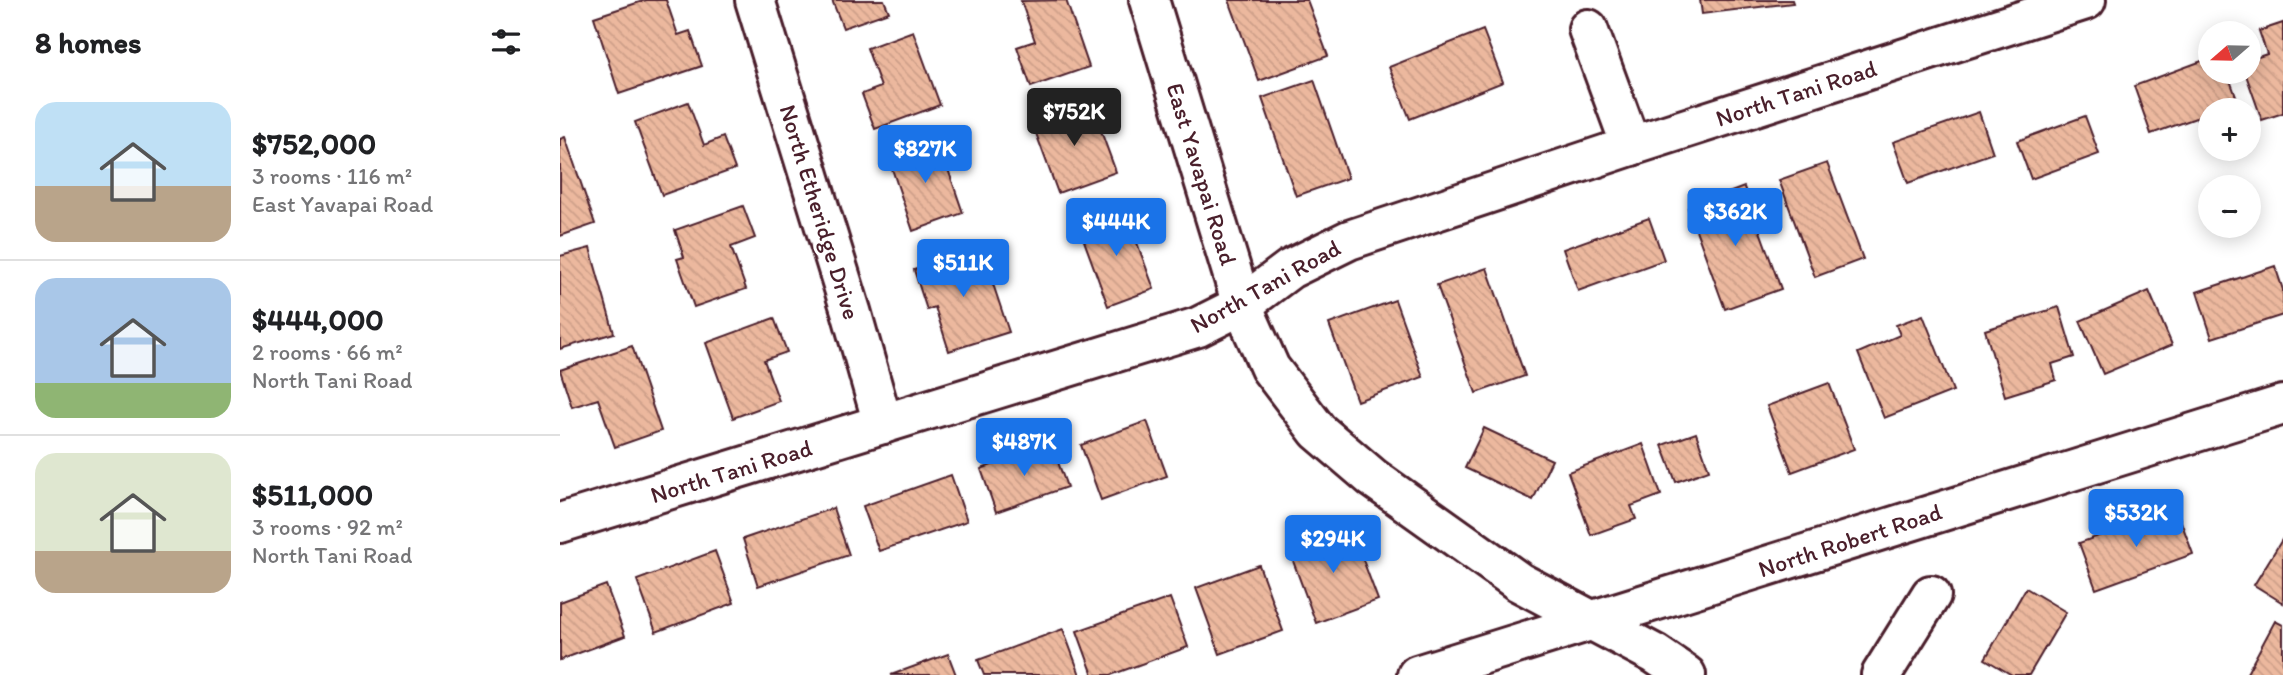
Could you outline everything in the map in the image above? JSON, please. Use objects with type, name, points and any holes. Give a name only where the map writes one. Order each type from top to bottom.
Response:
[{"type":"street","name":"North Etheridge Drive","points":[[755,0],[883,424]]},
{"type":"street","name":"East Yavapai Road","points":[[1149,0],[1242,305],[1270,368],[1318,431],[1373,478],[1518,582],[1655,654],[1686,675]]},
{"type":"street","name":"North Tani Road","points":[[560,523],[1198,327],[1242,305],[1290,269],[1349,240],[2086,0]]},
{"type":"street","points":[[1588,29],[1631,146]]},
{"type":"street","name":"North Robert Road","points":[[1417,675],[2283,405]]},
{"type":"street","points":[[1881,675],[1931,595]]},
{"type":"building","points":[[646,0],[666,0],[678,35],[690,31],[702,66],[619,94],[594,17]]},
{"type":"building","points":[[832,0],[884,0],[889,12],[843,28]]},
{"type":"building","points":[[1066,0],[1089,67],[1031,87],[1017,47],[1035,41],[1021,1]]},
{"type":"building","points":[[1229,0],[1307,0],[1328,56],[1259,81]]},
{"type":"building","points":[[1700,0],[1792,0],[1793,3],[1702,14]]},
{"type":"building","points":[[2283,23],[2283,113],[2262,120],[2261,98],[2254,98],[2249,84],[2261,84],[2261,56],[2267,54],[2261,30]]},
{"type":"building","points":[[1483,30],[1503,82],[1410,119],[1389,67]]},
{"type":"building","points":[[913,31],[940,105],[875,129],[862,94],[881,87],[867,48]]},
{"type":"building","points":[[2198,62],[2198,84],[2231,84],[2237,98],[2198,98],[2198,117],[2151,134],[2134,86]]},
{"type":"building","points":[[1314,80],[1348,178],[1296,196],[1262,98]]},
{"type":"building","points":[[688,102],[704,145],[723,137],[735,169],[662,195],[635,122]]},
{"type":"building","points":[[1091,104],[1116,172],[1058,193],[1033,125]]},
{"type":"building","points":[[1979,112],[1993,153],[1908,183],[1893,142]]},
{"type":"building","points":[[2085,116],[2099,154],[2031,179],[2017,141]]},
{"type":"building","points":[[565,137],[595,224],[560,236],[560,139]]},
{"type":"building","points":[[938,140],[963,213],[913,231],[888,157]]},
{"type":"building","points":[[1827,163],[1863,259],[1815,277],[1779,180]]},
{"type":"building","points":[[1744,187],[1781,289],[1725,309],[1688,208]]},
{"type":"building","points":[[743,206],[755,238],[731,247],[746,289],[694,307],[677,259],[684,257],[675,230]]},
{"type":"building","points":[[1125,210],[1154,289],[1108,306],[1079,227]]},
{"type":"building","points":[[1649,218],[1664,260],[1578,291],[1563,249]]},
{"type":"building","points":[[590,248],[614,333],[560,349],[560,256]]},
{"type":"building","points":[[981,248],[1009,332],[949,351],[935,307],[927,310],[914,270]]},
{"type":"building","points":[[2275,266],[2283,290],[2283,315],[2212,338],[2197,292]]},
{"type":"building","points":[[1487,268],[1525,376],[1476,393],[1437,285]]},
{"type":"building","points":[[2149,291],[2172,345],[2103,374],[2080,321]]},
{"type":"building","points":[[1395,300],[1423,377],[1357,401],[1329,324]]},
{"type":"building","points":[[2059,307],[2074,357],[2052,364],[2056,380],[2005,396],[1985,330]]},
{"type":"building","points":[[1923,315],[1953,391],[1884,418],[1858,353],[1900,335],[1896,325]]},
{"type":"building","points":[[774,318],[787,352],[764,360],[779,401],[733,418],[706,343]]},
{"type":"building","points":[[632,346],[661,431],[615,447],[598,399],[572,407],[560,370]]},
{"type":"building","points":[[1829,383],[1854,449],[1792,472],[1767,406]]},
{"type":"building","points":[[1147,421],[1167,476],[1101,500],[1081,445]]},
{"type":"building","points":[[1484,428],[1552,460],[1533,500],[1465,468]]},
{"type":"building","points":[[1696,433],[1709,470],[1676,482],[1662,445]]},
{"type":"building","points":[[1051,443],[1067,487],[996,512],[981,469]]},
{"type":"building","points":[[1643,444],[1661,495],[1631,506],[1636,519],[1591,535],[1568,472]]},
{"type":"building","points":[[951,475],[967,521],[879,551],[863,506]]},
{"type":"building","points":[[833,508],[849,555],[758,586],[743,539]]},
{"type":"building","points":[[2176,508],[2193,554],[2096,589],[2079,543]]},
{"type":"building","points":[[1351,528],[1378,600],[1316,623],[1289,550]]},
{"type":"building","points":[[2283,538],[2283,603],[2254,585]]},
{"type":"building","points":[[715,551],[734,603],[656,632],[637,580]]},
{"type":"building","points":[[1259,565],[1283,631],[1220,654],[1196,588]]},
{"type":"building","points":[[606,585],[625,636],[560,660],[560,602]]},
{"type":"building","points":[[2026,588],[2066,612],[2029,675],[2012,675],[1985,659]]},
{"type":"building","points":[[1170,598],[1188,647],[1111,675],[1093,675],[1077,631]]},
{"type":"building","points":[[2275,621],[2283,625],[2283,675],[2246,675]]},
{"type":"building","points":[[1063,629],[1080,675],[984,675],[978,660]]},
{"type":"building","points":[[948,654],[956,675],[891,675]]}]
